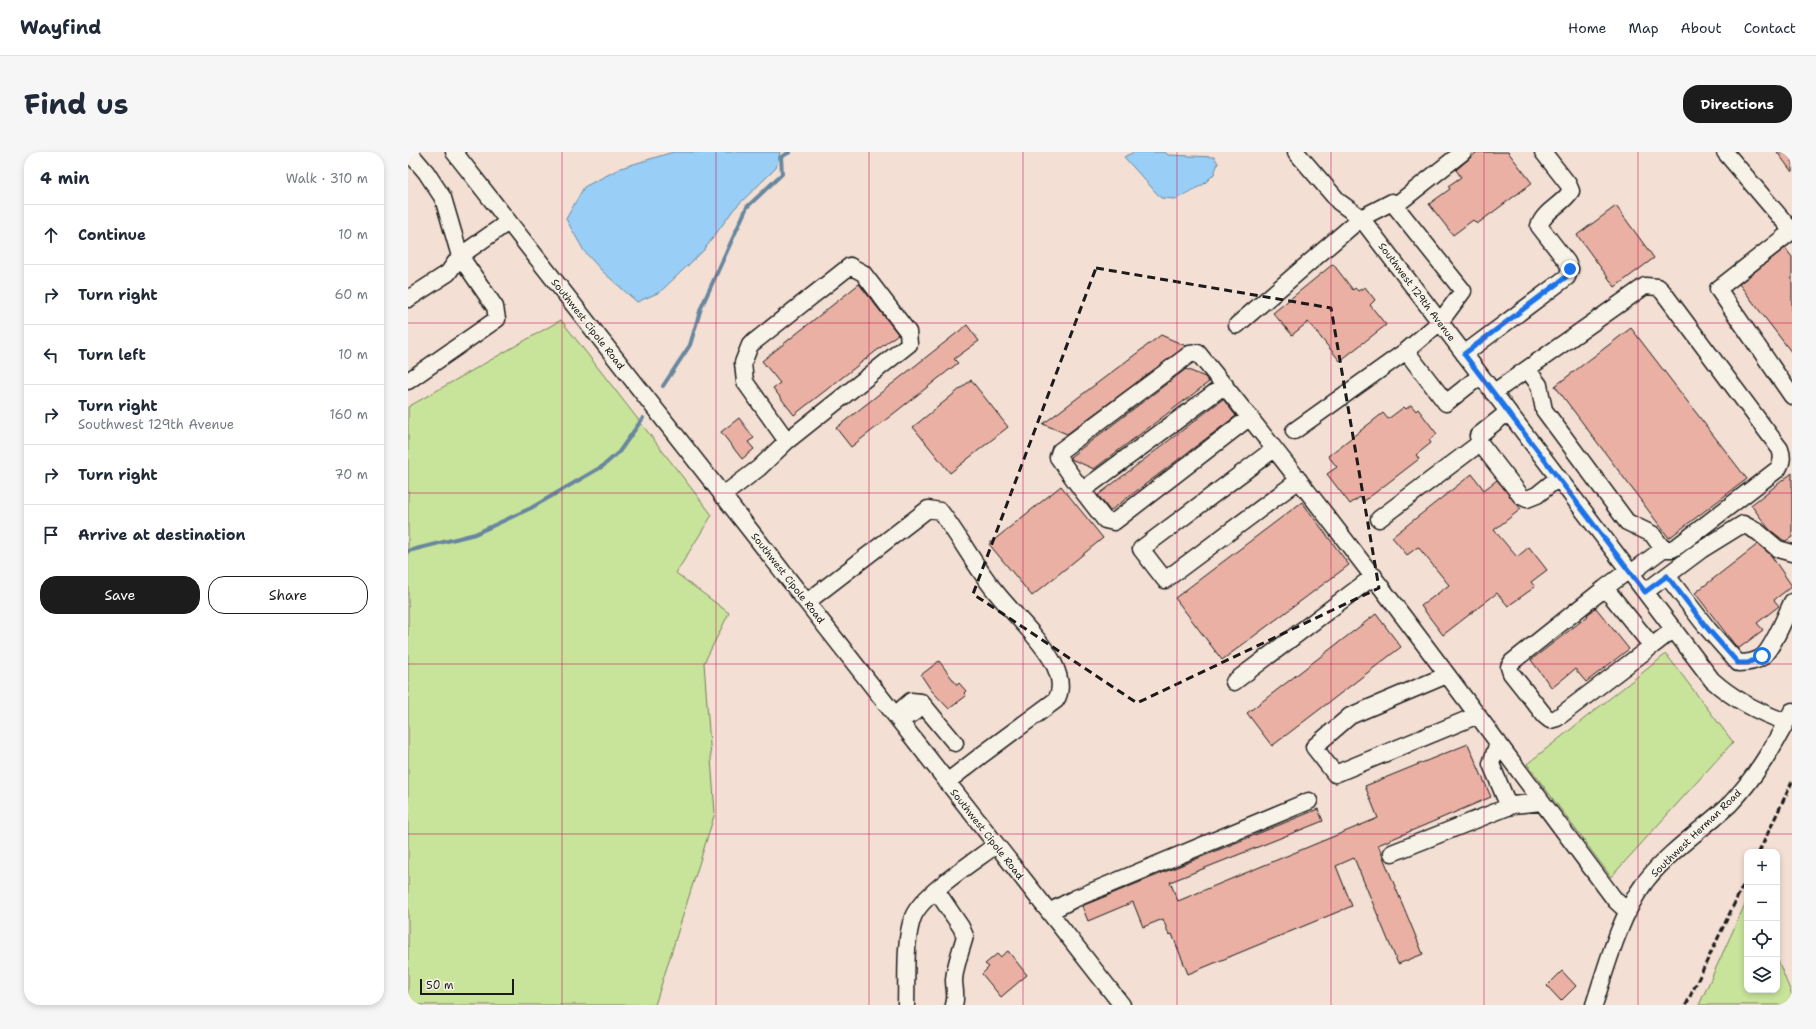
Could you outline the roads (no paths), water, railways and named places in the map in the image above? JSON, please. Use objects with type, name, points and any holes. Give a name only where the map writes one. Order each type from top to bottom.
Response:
[{"type":"street","points":[[408,381],[497,319],[495,307],[460,256],[443,198],[426,172],[410,152]]},
{"type":"street","name":"Southwest Cipole Road","points":[[454,152],[1122,1005]]},
{"type":"street","name":"Southwest 129th Avenue","points":[[1296,152],[1339,202],[1361,218],[1712,680],[1727,693],[1762,713],[1789,716]]},
{"type":"street","points":[[1396,205],[1463,152]]},
{"type":"street","points":[[1464,354],[1566,277],[1570,269],[1567,262],[1539,226],[1542,218],[1567,198],[1571,191],[1568,184],[1543,152]]},
{"type":"street","points":[[1725,152],[1792,231],[1718,289],[1792,396]]},
{"type":"street","points":[[1237,325],[1361,218],[1387,203],[1392,202],[1396,205],[1463,291],[1440,322],[1406,351],[1294,431]]},
{"type":"street","points":[[408,299],[448,273],[460,256],[508,222]]},
{"type":"street","points":[[722,496],[759,468],[787,441],[909,344],[908,332],[863,273],[850,266],[750,345],[743,363],[745,382],[787,441]]},
{"type":"street","points":[[1493,393],[1645,286],[1658,287],[1663,292],[1780,449],[1782,454],[1782,462],[1778,469],[1679,546],[1672,549],[1663,549],[1605,588],[1512,662],[1509,667],[1511,673],[1550,720],[1557,718],[1674,629]]},
{"type":"street","points":[[1406,351],[1446,403],[1480,376]]},
{"type":"street","points":[[1250,417],[1114,522],[1106,520],[1058,457],[1060,451],[1190,354],[1198,352],[1225,385],[1250,417],[1274,449],[1374,576],[1615,900],[1628,912]]},
{"type":"street","points":[[1527,369],[1539,385],[1544,410],[1627,522],[1652,534],[1663,549]]},
{"type":"street","points":[[1081,489],[1087,487],[1225,385]]},
{"type":"street","points":[[1508,412],[1478,436],[1480,443],[1521,496],[1527,499],[1537,495],[1558,478]]},
{"type":"street","points":[[1379,519],[1480,443]]},
{"type":"street","points":[[1274,449],[1141,549],[1165,580],[1299,480]]},
{"type":"street","points":[[807,602],[928,509],[940,511],[954,529],[970,558],[995,592],[1040,642],[1054,664],[1059,680],[1060,694],[1056,700],[947,782]]},
{"type":"street","points":[[1645,592],[1701,550],[1743,524],[1758,532],[1778,549],[1792,553]]},
{"type":"street","points":[[1234,682],[1374,576]]},
{"type":"street","points":[[1667,576],[1708,629],[1738,663],[1748,663],[1762,656],[1772,642],[1792,602]]},
{"type":"street","points":[[1605,588],[1652,646]]},
{"type":"street","points":[[1447,675],[1350,716],[1314,747],[1335,774],[1478,715]]},
{"type":"street","points":[[898,719],[910,716],[918,710],[921,702],[955,743]]},
{"type":"street","name":"Southwest Herman Road","points":[[1594,1005],[1628,912],[1638,893],[1670,855],[1730,804],[1765,759],[1789,716]]},
{"type":"street","points":[[1498,742],[1491,764],[1509,807]]},
{"type":"street","points":[[1049,912],[1074,899],[1309,801]]},
{"type":"street","points":[[1392,853],[1509,807],[1542,802]]},
{"type":"street","points":[[906,1005],[909,931],[911,922],[919,905],[936,890],[996,845]]},
{"type":"street","points":[[936,890],[961,927],[965,936],[957,962],[954,980],[956,998],[954,1005]]},
{"type":"water","points":[[673,152],[780,152],[776,168],[734,209],[704,250],[660,292],[637,302],[602,271],[584,251],[566,219],[584,187],[621,168]]},
{"type":"water","points":[[1134,152],[1165,152],[1168,155],[1214,157],[1218,163],[1214,174],[1204,184],[1176,199],[1161,198],[1124,157]]},
{"type":"waterway","points":[[663,386],[690,345],[701,308],[747,207],[782,174],[781,157],[790,152]]},
{"type":"waterway","points":[[408,551],[475,534],[531,508],[603,466],[619,452],[643,418]]},
{"type":"railway","points":[[1760,849],[1792,782]]},
{"type":"railway","points":[[1686,1005],[1744,883]]}]
